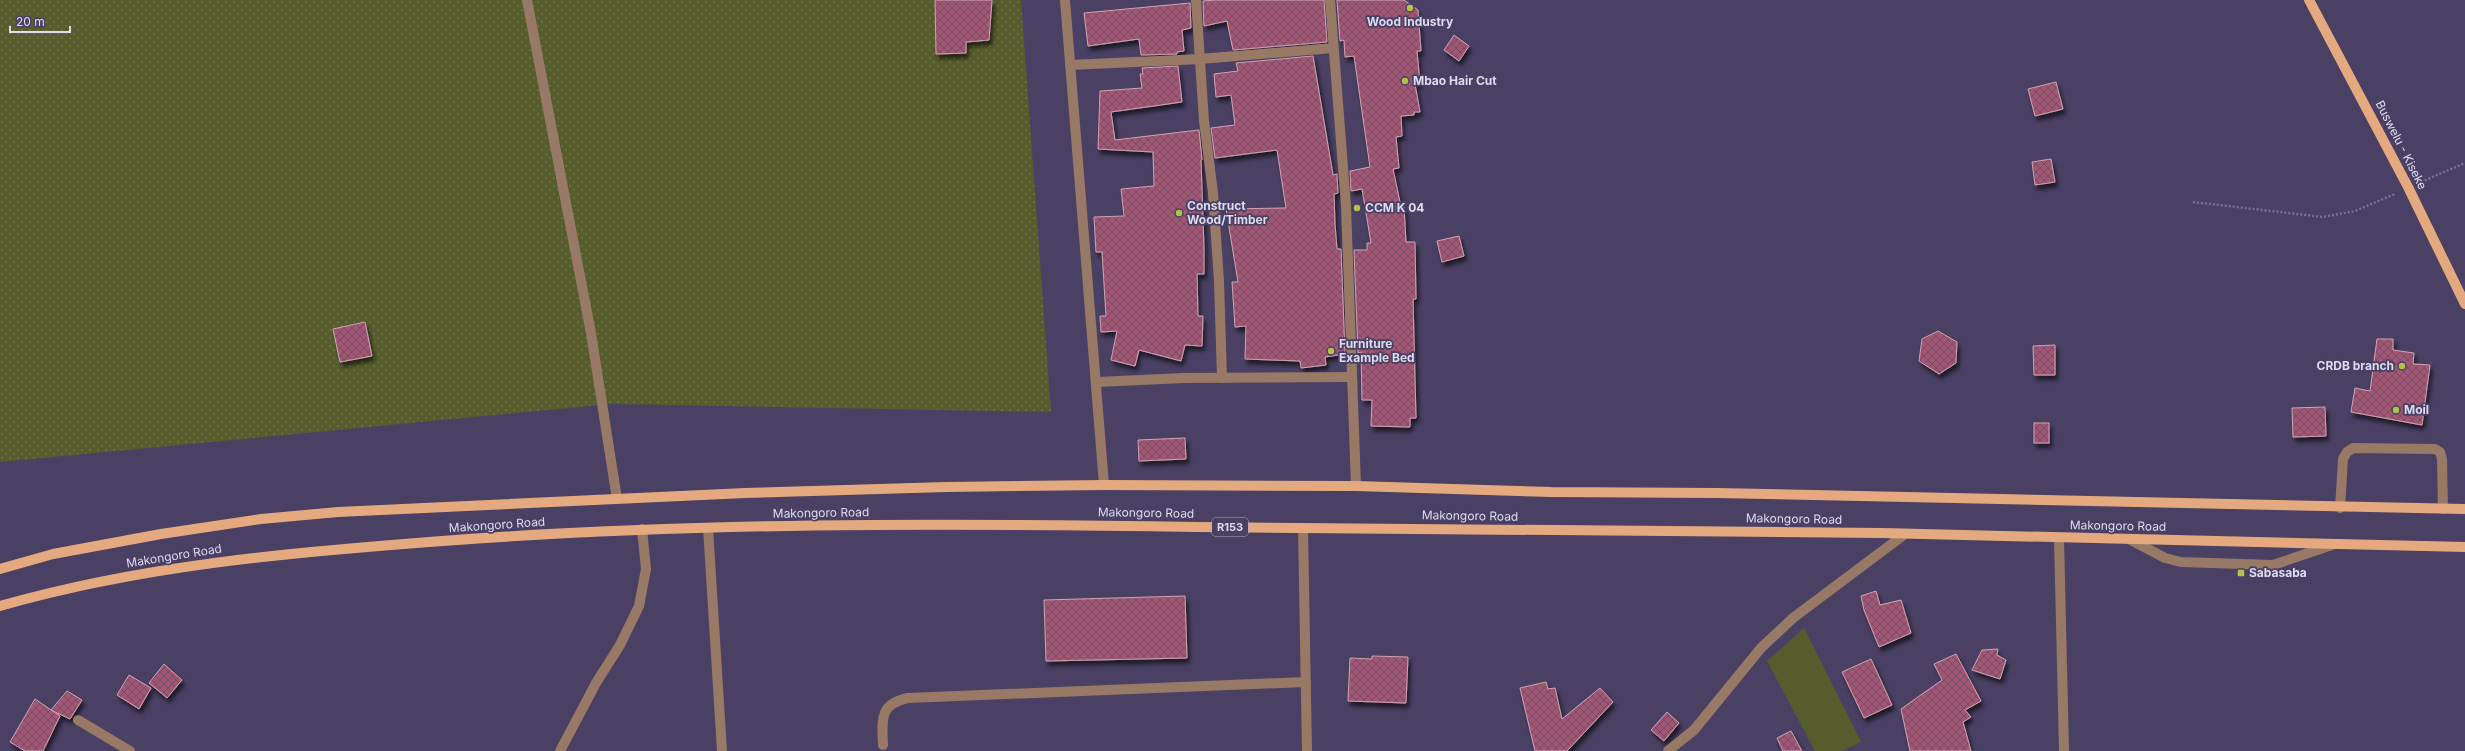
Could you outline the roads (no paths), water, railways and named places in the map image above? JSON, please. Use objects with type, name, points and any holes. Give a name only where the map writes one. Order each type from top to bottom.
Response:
[{"type":"main road","name":"Buswelu - Kiseke","points":[[2309,0],[2408,187],[2465,304]]},
{"type":"main road","name":"Makongoro Road","points":[[0,569],[53,554],[161,534],[261,519],[338,512],[745,493],[1104,485],[1356,486],[1551,492],[1716,494],[2340,508],[2465,509]]},
{"type":"main road","name":"Makongoro Road","points":[[0,606],[53,591],[173,568],[271,554],[483,538],[642,529],[937,524],[1905,534],[2465,547]]},
{"type":"street","points":[[527,0],[591,333],[616,499]]},
{"type":"street","points":[[1065,0],[1097,382],[1104,485]]},
{"type":"street","points":[[1196,0],[1219,281],[1222,378]]},
{"type":"street","points":[[1330,0],[1346,206],[1356,486]]},
{"type":"street","points":[[1070,66],[1200,60],[1333,48]]},
{"type":"street","points":[[1097,382],[1352,376]]},
{"type":"street","points":[[2340,508],[2343,459],[2346,452],[2353,448],[2435,449],[2440,452],[2442,459],[2443,509]]},
{"type":"street","points":[[708,528],[722,751]]},
{"type":"street","points":[[1303,528],[1307,751]]},
{"type":"street","points":[[560,751],[596,683],[620,645],[639,606],[646,569],[642,529]]},
{"type":"street","points":[[1668,751],[1694,730],[1761,648],[1793,618],[1905,534]]},
{"type":"street","points":[[2059,538],[2064,751]]},
{"type":"street","points":[[2129,539],[2165,558],[2181,562],[2273,565],[2332,545]]},
{"type":"street","points":[[883,745],[882,722],[886,708],[894,700],[908,698],[1306,682]]},
{"type":"street","points":[[78,720],[130,751]]},
{"type":"place","name":"Wood Industry","points":[[1410,8]]},
{"type":"place","name":"Mbao Hair Cut","points":[[1405,81]]},
{"type":"place","name":"CCM K 04","points":[[1357,208]]},
{"type":"place","name":"Construct Wood/Timber","points":[[1179,213]]},
{"type":"place","name":"Furniture Example Bed","points":[[1331,351]]},
{"type":"place","name":"CRDB branch","points":[[2402,366]]},
{"type":"place","name":"Moil","points":[[2396,410]]},
{"type":"place","name":"Sabasaba","points":[[2241,573]]}]
